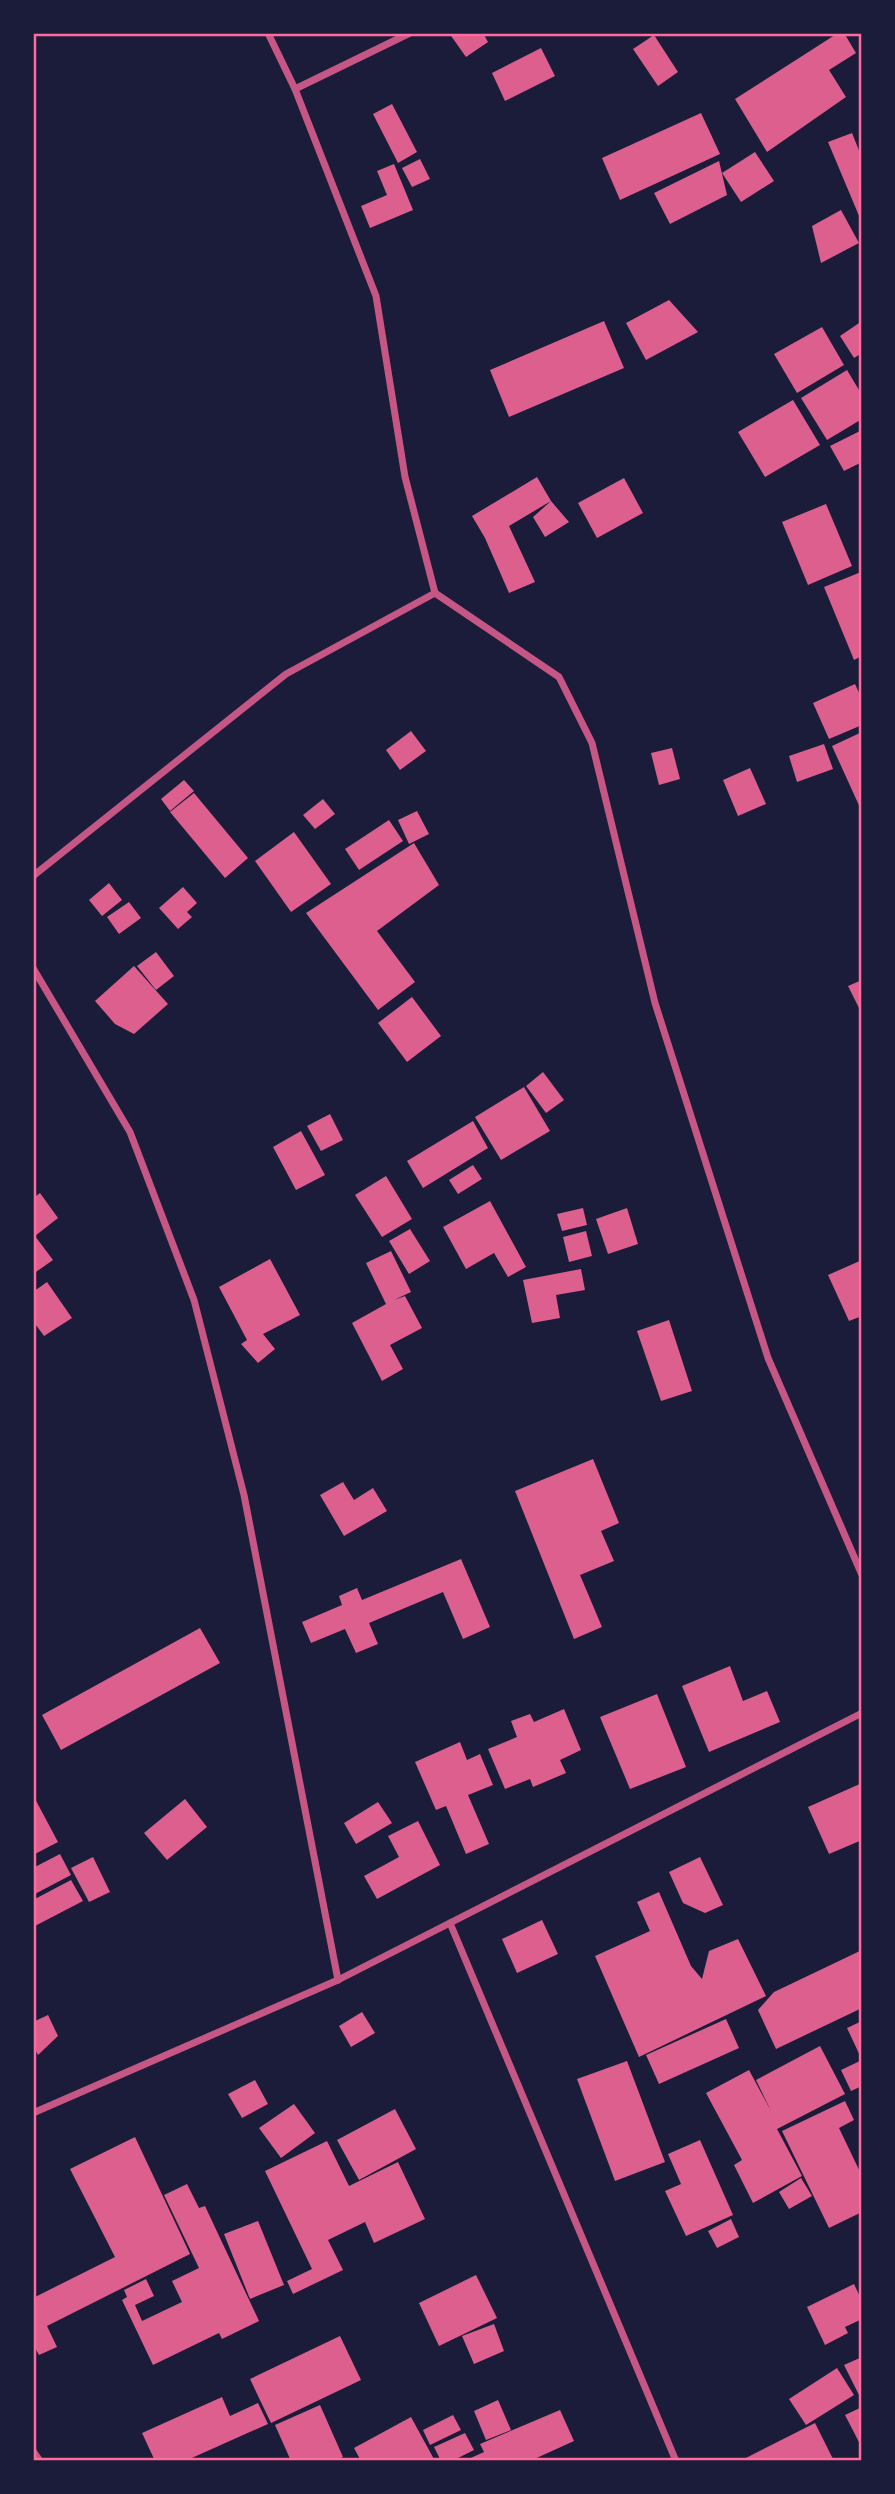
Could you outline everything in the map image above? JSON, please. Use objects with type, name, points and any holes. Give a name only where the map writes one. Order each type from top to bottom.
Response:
[{"type":"street","points":[[268,33],[295,89],[376,296],[405,477],[435,593],[559,677],[592,743],[655,1003],[768,1358],[862,1575]]},
{"type":"street","points":[[295,89],[410,33]]},
{"type":"street","points":[[33,876],[286,674],[435,593]]},
{"type":"street","points":[[33,968],[130,1132],[194,1300],[244,1495],[338,1980]]},
{"type":"street","points":[[33,2113],[338,1980],[862,1713]]},
{"type":"street","points":[[450,1923],[676,2461]]},
{"type":"street","points":[[33,2451],[40,2461]]},
{"type":"building","points":[[449,33],[483,33],[488,42],[466,57]]},
{"type":"building","points":[[838,33],[844,33],[856,53],[829,70],[846,97],[767,152],[735,99]]},
{"type":"building","points":[[654,35],[678,72],[658,86],[633,49]]},
{"type":"building","points":[[541,48],[555,76],[505,101],[492,73]]},
{"type":"building","points":[[392,104],[417,152],[398,163],[373,114]]},
{"type":"building","points":[[701,113],[720,154],[620,200],[602,158]]},
{"type":"building","points":[[852,133],[862,158],[862,223],[828,142]]},
{"type":"building","points":[[755,152],[774,181],[741,202],[722,173]]},
{"type":"building","points":[[420,159],[430,179],[412,187],[402,168]]},
{"type":"building","points":[[719,161],[727,195],[670,224],[654,193]]},
{"type":"building","points":[[394,164],[413,210],[370,228],[361,206],[387,195],[377,171]]},
{"type":"building","points":[[841,210],[859,243],[821,263],[812,226]]},
{"type":"building","points":[[669,300],[698,332],[646,360],[626,323]]},
{"type":"building","points":[[604,321],[624,368],[509,417],[490,370]]},
{"type":"building","points":[[862,321],[862,353],[854,358],[840,336]]},
{"type":"building","points":[[822,327],[844,365],[797,393],[774,354]]},
{"type":"building","points":[[847,370],[862,395],[862,419],[827,440],[801,398]]},
{"type":"building","points":[[793,400],[820,445],[765,477],[738,432]]},
{"type":"building","points":[[862,430],[862,462],[844,471],[830,446]]},
{"type":"building","points":[[537,477],[551,501],[509,526],[535,582],[509,593],[485,538],[472,516]]},
{"type":"building","points":[[624,478],[643,513],[597,538],[578,503]]},
{"type":"building","points":[[551,501],[569,522],[545,537],[533,517]]},
{"type":"building","points":[[826,504],[852,566],[808,585],[782,522]]},
{"type":"building","points":[[861,572],[862,656],[854,660],[824,587]]},
{"type":"building","points":[[855,684],[862,699],[862,725],[829,739],[813,703]]},
{"type":"building","points":[[411,731],[426,751],[400,770],[386,750]]},
{"type":"building","points":[[862,732],[862,812],[832,746]]},
{"type":"building","points":[[824,744],[833,769],[797,782],[789,756]]},
{"type":"building","points":[[672,748],[680,779],[659,785],[651,753]]},
{"type":"building","points":[[750,768],[766,804],[738,816],[723,780]]},
{"type":"building","points":[[184,780],[194,791],[170,811],[161,799]]},
{"type":"building","points":[[194,793],[248,858],[225,878],[170,812]]},
{"type":"building","points":[[323,799],[335,814],[315,829],[303,815]]},
{"type":"building","points":[[417,811],[429,834],[409,844],[398,820]]},
{"type":"building","points":[[389,820],[403,841],[359,870],[345,849]]},
{"type":"building","points":[[294,832],[331,884],[291,912],[255,861]]},
{"type":"building","points":[[414,843],[439,885],[377,931],[415,982],[378,1010],[306,913]]},
{"type":"building","points":[[109,883],[122,900],[102,916],[89,900]]},
{"type":"building","points":[[183,887],[197,903],[187,912],[192,917],[178,929],[159,908]]},
{"type":"building","points":[[129,902],[141,918],[119,934],[107,917]]},
{"type":"building","points":[[156,952],[174,976],[156,990],[137,966]]},
{"type":"building","points":[[134,966],[168,1004],[134,1034],[115,1024],[95,1001]]},
{"type":"building","points":[[862,980],[862,1014],[848,986]]},
{"type":"building","points":[[412,997],[441,1036],[407,1062],[378,1023]]},
{"type":"building","points":[[543,1072],[564,1100],[546,1113],[526,1086]]},
{"type":"building","points":[[524,1087],[550,1131],[501,1160],[475,1117]]},
{"type":"building","points":[[330,1114],[343,1140],[321,1151],[307,1126]]},
{"type":"building","points":[[473,1121],[488,1148],[423,1188],[407,1161]]},
{"type":"building","points":[[301,1131],[325,1175],[296,1190],[273,1147]]},
{"type":"building","points":[[473,1165],[482,1179],[458,1194],[449,1180]]},
{"type":"building","points":[[386,1176],[412,1219],[382,1237],[355,1195]]},
{"type":"building","points":[[40,1193],[58,1218],[35,1236],[53,1260],[33,1274],[33,1198]]},
{"type":"building","points":[[490,1201],[526,1267],[508,1277],[494,1253],[466,1269],[443,1227]]},
{"type":"building","points":[[583,1208],[587,1225],[562,1231],[557,1214]]},
{"type":"building","points":[[627,1208],[638,1244],[608,1254],[596,1219]]},
{"type":"building","points":[[410,1229],[430,1261],[409,1274],[389,1241]]},
{"type":"building","points":[[586,1231],[592,1256],[569,1262],[563,1237]]},
{"type":"building","points":[[391,1251],[411,1292],[394,1300],[405,1296],[422,1328],[390,1345],[403,1369],[382,1381],[352,1323],[386,1304],[366,1263]]},
{"type":"building","points":[[270,1259],[300,1315],[263,1334],[275,1349],[258,1363],[241,1344],[247,1340],[219,1287]]},
{"type":"building","points":[[862,1260],[862,1316],[849,1321],[828,1275]]},
{"type":"building","points":[[581,1269],[585,1290],[556,1295],[560,1318],[532,1323],[523,1280]]},
{"type":"building","points":[[47,1282],[72,1318],[44,1336],[33,1321],[33,1292]]},
{"type":"building","points":[[669,1320],[692,1391],[661,1401],[637,1331]]},
{"type":"building","points":[[593,1459],[619,1523],[601,1531],[614,1561],[580,1575],[602,1627],[574,1639],[515,1491]]},
{"type":"building","points":[[343,1482],[354,1500],[373,1488],[387,1511],[344,1536],[320,1495]]},
{"type":"building","points":[[461,1559],[490,1627],[463,1639],[443,1592],[369,1623],[378,1644],[356,1653],[345,1629],[311,1643],[302,1622],[342,1605],[339,1596],[357,1588],[362,1600]]},
{"type":"building","points":[[200,1628],[220,1663],[61,1750],[42,1715]]},
{"type":"building","points":[[730,1666],[743,1701],[767,1691],[780,1722],[709,1752],[682,1686]]},
{"type":"building","points":[[657,1694],[686,1767],[630,1789],[600,1717]]},
{"type":"building","points":[[564,1709],[581,1750],[560,1760],[566,1773],[533,1787],[530,1779],[505,1789],[488,1749],[517,1737],[511,1721],[530,1714],[534,1722]]},
{"type":"building","points":[[460,1742],[467,1760],[480,1754],[493,1785],[468,1795],[489,1844],[466,1854],[446,1806],[436,1810],[415,1762]]},
{"type":"building","points":[[862,1783],[862,1840],[829,1854],[808,1807]]},
{"type":"building","points":[[33,1795],[58,1842],[33,1855]]},
{"type":"building","points":[[185,1799],[207,1827],[167,1860],[144,1833]]},
{"type":"building","points":[[378,1802],[392,1823],[356,1844],[344,1823]]},
{"type":"building","points":[[418,1821],[440,1865],[377,1899],[364,1876],[399,1857],[388,1836]]},
{"type":"building","points":[[60,1854],[71,1875],[33,1895],[33,1868]]},
{"type":"building","points":[[93,1857],[110,1892],[89,1902],[71,1868]]},
{"type":"building","points":[[700,1857],[723,1905],[705,1913],[683,1903],[669,1872]]},
{"type":"building","points":[[71,1880],[83,1901],[33,1927],[33,1900]]},
{"type":"building","points":[[659,1892],[691,1966],[702,1979],[709,1951],[738,1939],[766,1996],[639,2057],[595,1956],[650,1931],[637,1902]]},
{"type":"building","points":[[542,1920],[558,1954],[517,1973],[502,1939]]},
{"type":"building","points":[[862,1950],[862,2008],[776,2049],[758,2010],[774,1992]]},
{"type":"building","points":[[362,2012],[375,2033],[351,2047],[339,2026]]},
{"type":"building","points":[[48,2015],[58,2036],[38,2055],[33,2045],[33,2022]]},
{"type":"building","points":[[726,2019],[739,2048],[659,2084],[646,2055]]},
{"type":"building","points":[[862,2021],[862,2060],[847,2028]]},
{"type":"building","points":[[820,2046],[845,2094],[777,2129],[802,2176],[753,2203],[734,2165],[742,2160],[706,2093],[749,2070],[771,2111],[756,2080]]},
{"type":"building","points":[[862,2060],[862,2086],[851,2091],[841,2070]]},
{"type":"building","points":[[627,2061],[665,2162],[615,2181],[577,2079]]},
{"type":"building","points":[[255,2080],[268,2104],[242,2118],[228,2094]]},
{"type":"building","points":[[845,2101],[854,2120],[839,2128],[862,2176],[862,2212],[829,2228],[782,2131]]},
{"type":"building","points":[[294,2104],[315,2133],[281,2158],[259,2128]]},
{"type":"building","points":[[395,2109],[416,2149],[359,2180],[337,2140]]},
{"type":"building","points":[[135,2137],[190,2254],[47,2326],[57,2347],[39,2355],[33,2344],[33,2298],[115,2257],[70,2169]]},
{"type":"building","points":[[700,2140],[733,2215],[686,2236],[665,2191],[681,2184],[668,2154]]},
{"type":"building","points":[[327,2141],[349,2186],[398,2162],[425,2219],[374,2243],[365,2222],[328,2240],[343,2270],[293,2294],[287,2281],[312,2269],[265,2171]]},
{"type":"building","points":[[801,2178],[812,2196],[789,2209],[779,2192]]},
{"type":"building","points":[[187,2184],[199,2208],[205,2206],[259,2321],[222,2339],[219,2333],[153,2365],[122,2300],[127,2297],[124,2290],[146,2279],[154,2296],[135,2305],[142,2321],[182,2302],[172,2281],[199,2268],[164,2195]]},
{"type":"building","points":[[731,2219],[739,2237],[717,2248],[708,2231]]},
{"type":"building","points":[[258,2221],[284,2285],[250,2299],[224,2234]]},
{"type":"building","points":[[476,2275],[497,2318],[439,2346],[419,2303]]},
{"type":"building","points":[[854,2284],[862,2301],[862,2319],[845,2327],[848,2333],[825,2345],[807,2307]]},
{"type":"building","points":[[494,2324],[504,2351],[474,2364],[462,2336]]},
{"type":"building","points":[[340,2336],[361,2380],[271,2423],[250,2379]]},
{"type":"building","points":[[862,2357],[862,2401],[844,2365]]},
{"type":"building","points":[[837,2368],[854,2395],[806,2425],[789,2399]]},
{"type":"building","points":[[222,2397],[230,2416],[258,2403],[268,2424],[185,2461],[155,2461],[142,2433]]},
{"type":"building","points":[[498,2400],[511,2430],[486,2440],[474,2411]]},
{"type":"building","points":[[320,2405],[343,2457],[334,2461],[291,2461],[275,2425]]},
{"type":"building","points":[[862,2407],[862,2448],[845,2415]]},
{"type":"building","points":[[560,2410],[574,2441],[530,2461],[464,2461],[484,2452],[480,2444]]},
{"type":"building","points":[[453,2415],[461,2430],[430,2445],[423,2430]]},
{"type":"building","points":[[411,2417],[435,2461],[361,2461],[354,2448]]},
{"type":"building","points":[[815,2423],[834,2461],[740,2461]]},
{"type":"building","points":[[465,2433],[474,2450],[452,2461],[441,2461],[434,2447]]}]
